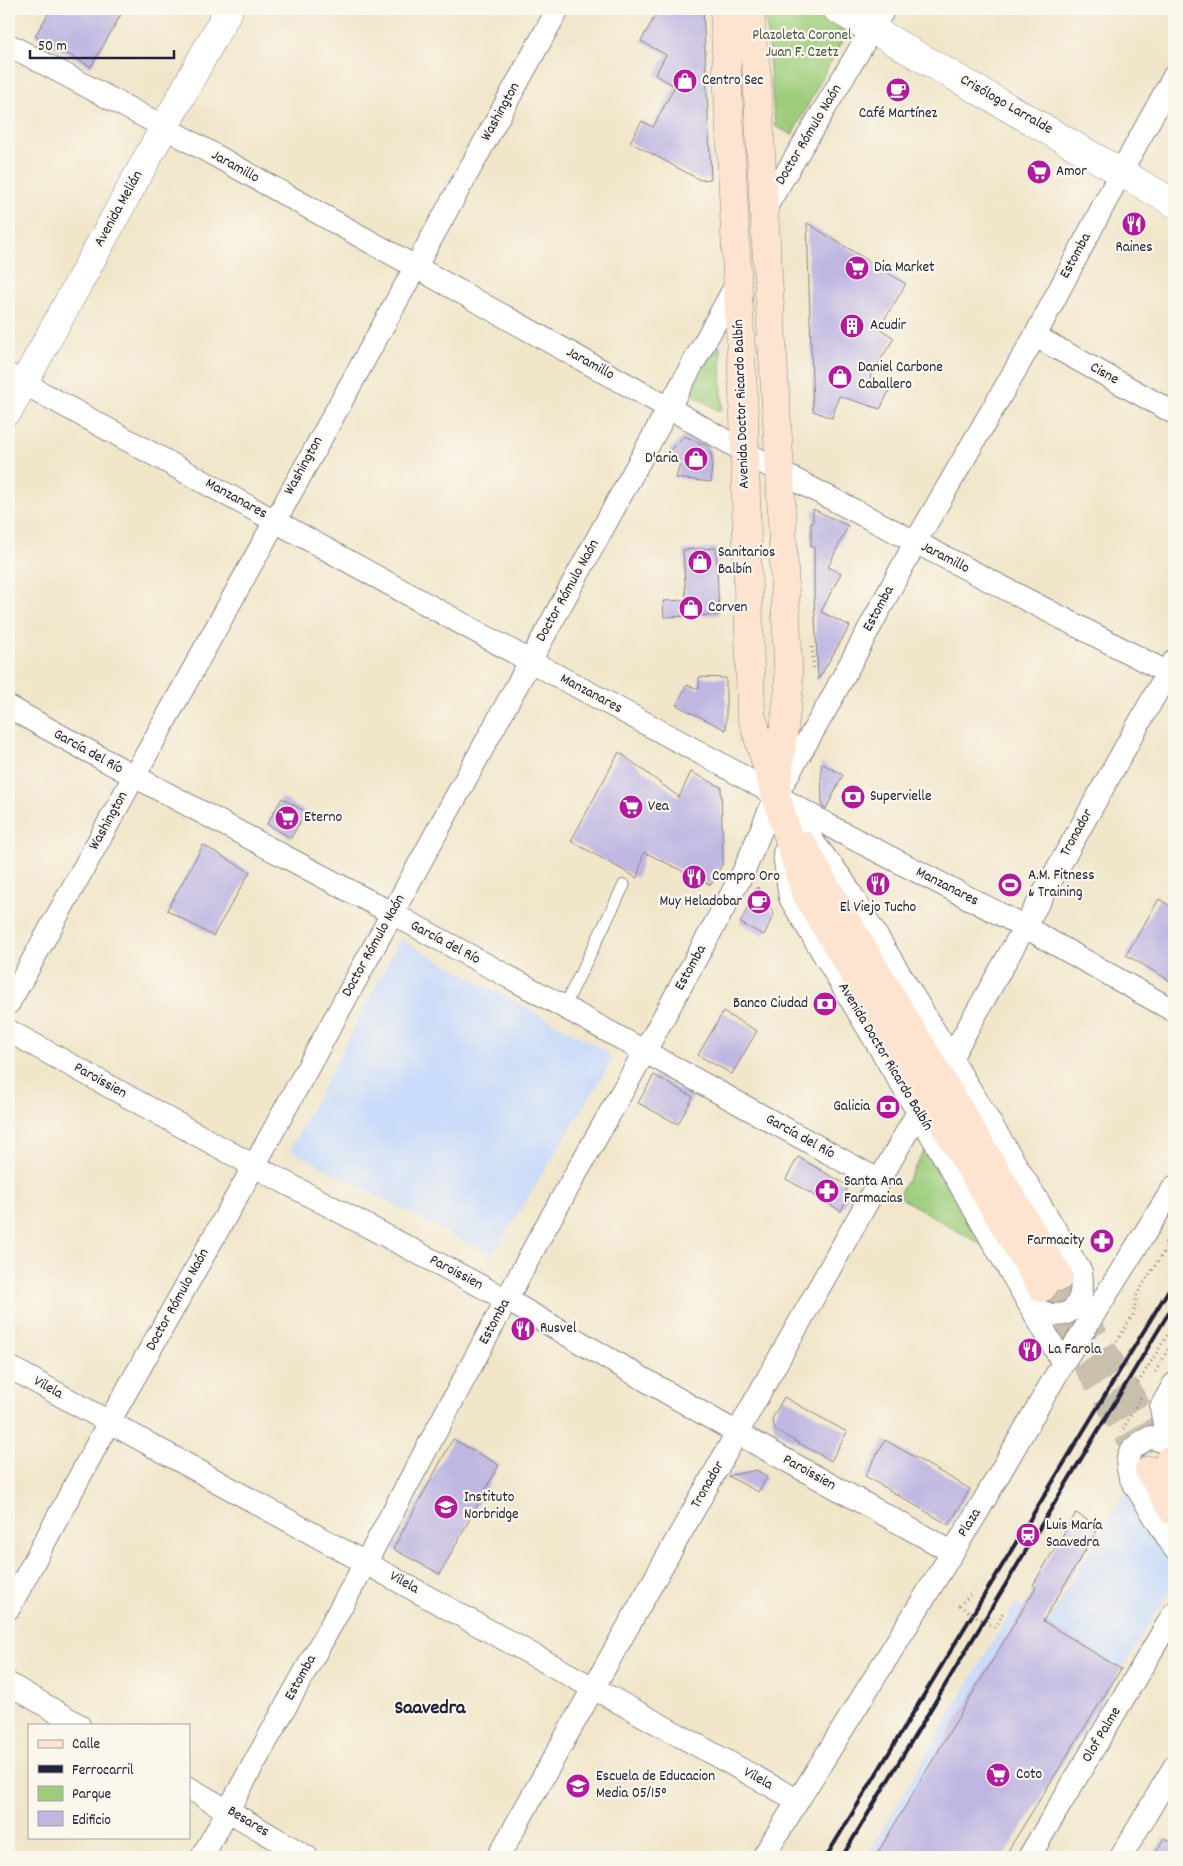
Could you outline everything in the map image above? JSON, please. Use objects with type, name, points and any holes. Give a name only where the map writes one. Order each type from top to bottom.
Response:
[{"type":"main road","name":"Avenida Doctor Ricardo Balbín","points":[[724,9],[745,452],[751,714],[776,795]]},
{"type":"main road","name":"Avenida Doctor Ricardo Balbín","points":[[750,9],[757,76],[780,472],[789,688],[776,795]]},
{"type":"main road","points":[[776,795],[825,885],[1054,1286]]},
{"type":"main road","points":[[1168,1458],[1174,1512]]},
{"type":"street","name":"Avenida Melián","points":[[9,410],[16,379],[164,127],[230,9]]},
{"type":"street","name":"Washington","points":[[9,1003],[274,520],[558,9]]},
{"type":"street","name":"Crisólogo Larralde","points":[[837,9],[879,19],[1121,172],[1174,203]]},
{"type":"street","name":"Doctor Rómulo Naón","points":[[764,210],[879,19]]},
{"type":"street","name":"Jaramillo","points":[[9,45],[164,127],[669,408],[780,472],[914,543],[1172,670]]},
{"type":"street","name":"Estomba","points":[[202,1857],[366,1562],[539,1239],[646,1051],[743,873],[776,795],[827,706],[914,543],[1035,336],[1174,76]]},
{"type":"street","name":"Doctor Rómulo Naón","points":[[9,1608],[109,1422],[254,1166],[738,283]]},
{"type":"street","name":"Cisne","points":[[1035,336],[1174,413]]},
{"type":"street","name":"Manzanares","points":[[16,379],[837,830],[1025,927],[1174,1011]]},
{"type":"street","name":"Tronador","points":[[951,1058],[1172,670]]},
{"type":"street","name":"García del Río","points":[[9,707],[133,777],[646,1051],[880,1181]]},
{"type":"street","name":"Avenida Doctor Ricardo Balbín","points":[[776,795],[842,879],[951,1058],[1054,1286],[1063,1363]]},
{"type":"street","name":"Avenida Doctor Ricardo Balbín","points":[[776,795],[790,898],[918,1112],[1054,1286]]},
{"type":"street","name":"Paroissien","points":[[9,1031],[254,1166],[506,1300],[737,1433],[952,1552]]},
{"type":"street","name":"Tronador","points":[[498,1857],[918,1112]]},
{"type":"street","name":"Plaza","points":[[763,1857],[952,1552],[1063,1363],[1174,1187]]},
{"type":"street","points":[[1054,1286],[1109,1280],[1120,1275]]},
{"type":"street","name":"Vilela","points":[[9,1367],[797,1800]]},
{"type":"street","points":[[1168,1458],[1160,1407],[1174,1384]]},
{"type":"street","points":[[1168,1458],[1151,1437],[1141,1442],[1129,1453],[1127,1467],[1131,1479],[1174,1548]]},
{"type":"street","name":"Olof Palme","points":[[1029,1857],[1174,1613]]},
{"type":"street","points":[[9,1684],[77,1724]]},
{"type":"street","points":[[1121,1857],[1174,1767]]},
{"type":"street","name":"Besares","points":[[190,1789],[308,1857]]},
{"type":"lane","points":[[564,1007],[624,886]]},
{"type":"path","points":[[1117,1341],[1133,1316],[1137,1294],[1169,1244],[1162,1240],[1158,1248]]},
{"type":"path","points":[[1138,1383],[1174,1324]]},
{"type":"path","points":[[970,1595],[959,1606],[996,1628],[1004,1610]]},
{"type":"shaded area","points":[[400,939],[606,1051],[612,1061],[492,1256],[290,1150]]},
{"type":"shaded area","points":[[1127,1489],[1174,1570],[1173,1586],[1004,1857],[866,1857],[1016,1603],[1047,1623]]},
{"type":"green space","name":"Plazoleta Coronel Juan F. Czetz","points":[[765,9],[807,9],[847,31],[792,135],[775,126]]},
{"type":"green space","points":[[720,347],[722,407],[721,410],[717,410],[694,395],[693,388],[714,349]]},
{"type":"green space","points":[[929,1143],[997,1254],[898,1196]]},
{"type":"building","points":[[51,9],[124,9],[91,67],[35,36]]},
{"type":"building","points":[[659,9],[703,9],[711,179],[700,180],[630,142],[642,121],[653,127],[675,86],[655,75],[666,55],[641,41]]},
{"type":"building","points":[[807,223],[906,284],[879,328],[894,338],[870,377],[890,389],[880,409],[839,396],[832,418],[813,411]]},
{"type":"building","name":"D'aria","points":[[684,436],[708,446],[712,457],[711,482],[676,478],[681,461],[669,451]]},
{"type":"building","points":[[813,509],[848,526],[828,567],[841,573],[821,612],[850,626],[818,680],[814,547],[811,547]]},
{"type":"building","points":[[716,548],[719,615],[664,617],[663,601],[686,600],[683,550]]},
{"type":"building","points":[[699,677],[726,678],[726,730],[676,705],[687,685],[699,689]]},
{"type":"building","points":[[619,752],[679,797],[691,772],[721,787],[723,863],[711,885],[644,852],[637,878],[571,841]]},
{"type":"building","points":[[821,763],[843,775],[826,809],[822,806]]},
{"type":"building","name":"Eterno","points":[[282,798],[306,812],[291,838],[267,824]]},
{"type":"building","points":[[203,845],[250,872],[213,936],[167,910]]},
{"type":"building","points":[[758,887],[774,914],[764,935],[740,923]]},
{"type":"building","points":[[1159,899],[1174,908],[1174,983],[1126,955]]},
{"type":"building","points":[[723,1012],[757,1031],[732,1074],[698,1055]]},
{"type":"building","points":[[654,1075],[693,1097],[678,1124],[638,1103]]},
{"type":"building","name":"Santa Ana Farmacias","points":[[798,1157],[845,1184],[848,1199],[841,1211],[786,1179]]},
{"type":"building","points":[[784,1397],[847,1432],[831,1461],[775,1430],[772,1419]]},
{"type":"building","name":"Instituto Norbridge","points":[[453,1439],[499,1465],[440,1574],[393,1549]]},
{"type":"building","points":[[885,1440],[970,1489],[949,1525],[865,1476]]},
{"type":"building","points":[[757,1470],[767,1477],[758,1492],[728,1476]]},
{"type":"building","points":[[1076,1513],[1099,1527],[1043,1621],[1121,1669],[1004,1857],[875,1857],[1036,1587],[1033,1585]]},
{"type":"building","points":[[1164,1838],[1174,1844],[1174,1857],[1153,1857]]},
{"type":"tunnel","points":[[1059,1277],[1168,1459]]},
{"type":"tunnel","points":[[1042,1288],[1148,1468]]},
{"type":"railway","points":[[826,1857],[1174,1281]]},
{"type":"railway","points":[[842,1857],[1174,1304]]},
{"type":"place","name":"Centro Sec","points":[[685,81]]},
{"type":"place","name":"Café Martínez","points":[[898,90]]},
{"type":"place","name":"Amor","points":[[1039,172]]},
{"type":"place","name":"Raines","points":[[1134,224]]},
{"type":"place","name":"Dia Market","points":[[857,268]]},
{"type":"place","name":"Acudir","points":[[852,326]]},
{"type":"place","name":"Daniel Carbone Caballero","points":[[840,377]]},
{"type":"place","name":"D'aria","points":[[696,459]]},
{"type":"place","name":"Sanitarios Balbín","points":[[700,562]]},
{"type":"place","name":"Corven","points":[[691,608]]},
{"type":"place","name":"Supervielle","points":[[853,797]]},
{"type":"place","name":"Vea","points":[[631,807]]},
{"type":"place","name":"Eterno","points":[[287,818]]},
{"type":"place","name":"Compro Oro","points":[[694,877]]},
{"type":"place","name":"El Viejo Tucho","points":[[878,884]]},
{"type":"place","name":"A.M. Fitness & Training","points":[[1010,885]]},
{"type":"place","name":"Muy Heladobar","points":[[759,902]]},
{"type":"place","name":"Banco Ciudad","points":[[825,1004]]},
{"type":"place","name":"Galicia","points":[[888,1107]]},
{"type":"place","name":"Santa Ana Farmacias","points":[[827,1191]]},
{"type":"place","name":"Farmacity","points":[[1102,1241]]},
{"type":"place","name":"Rusvel","points":[[523,1329]]},
{"type":"place","name":"La Farola","points":[[1030,1350]]},
{"type":"place","name":"Instituto Norbridge","points":[[446,1507]]},
{"type":"place","name":"Luis María Saavedra","points":[[1028,1535]]},
{"type":"place","name":"Coto","points":[[998,1775]]},
{"type":"place","name":"Escuela de Educacion Media 05/15°","points":[[578,1786]]},
{"type":"district","name":"Saavedra","points":[[430,1709]]}]
